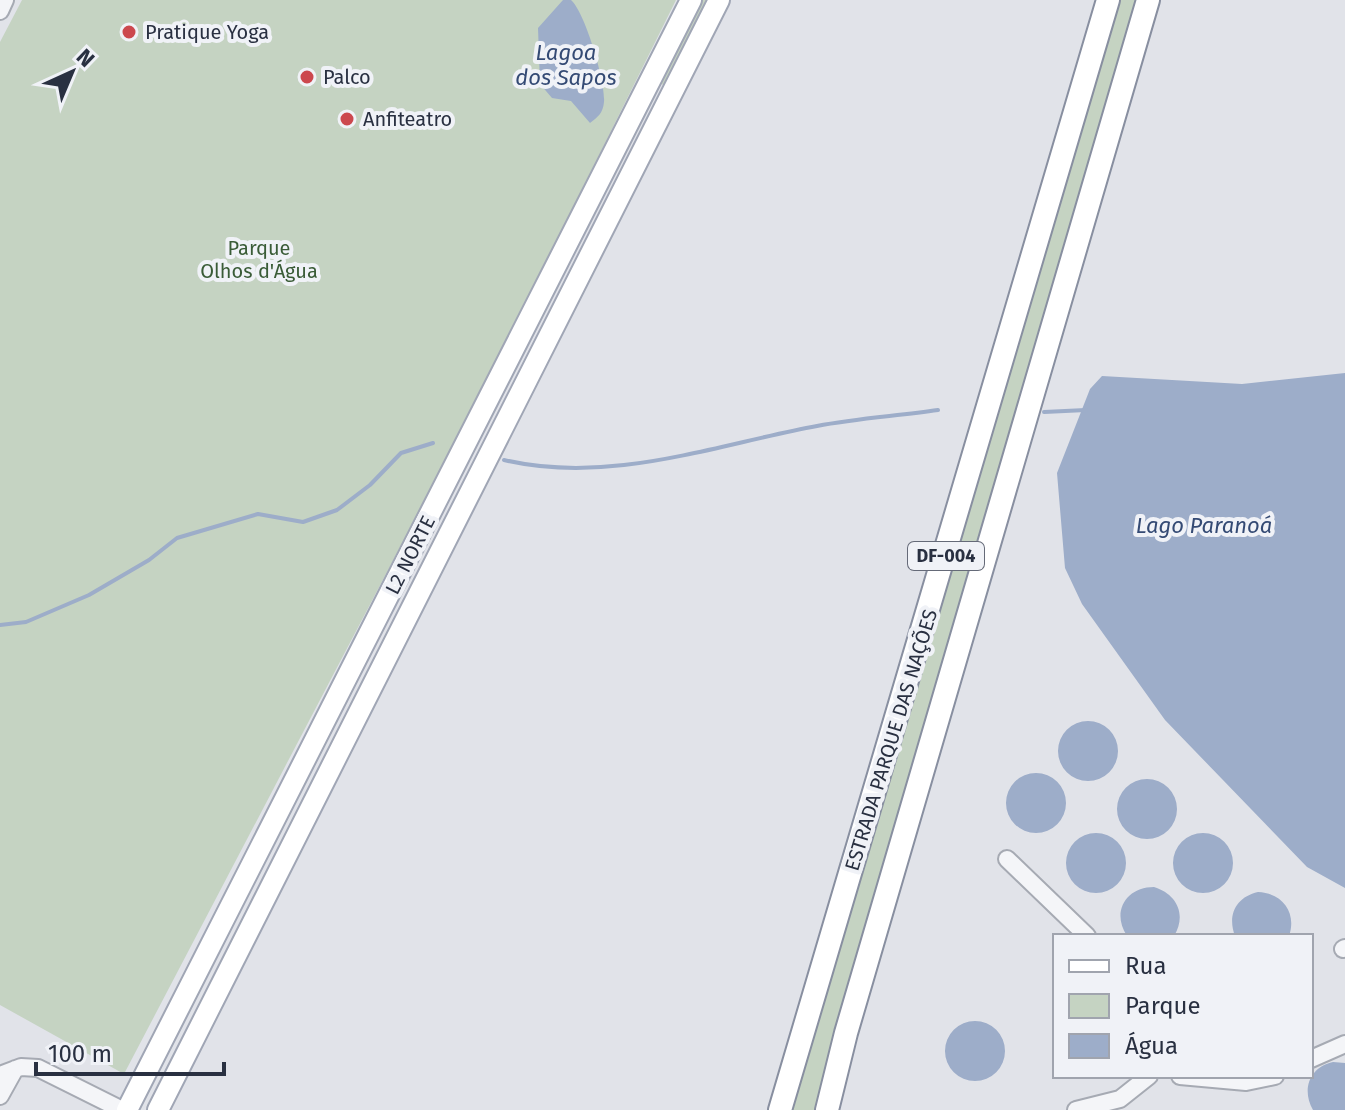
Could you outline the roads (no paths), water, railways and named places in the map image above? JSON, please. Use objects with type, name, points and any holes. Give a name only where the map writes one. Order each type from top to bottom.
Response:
[{"type":"highway","name":"ESTRADA PARQUE DAS NAÇÕES","points":[[780,1110],[1108,0]]},
{"type":"highway","name":"ESTRADA PARQUE DAS NAÇÕES","points":[[827,1110],[846,1033],[1148,0]]},
{"type":"main road","name":"L2 NORTE","points":[[125,1110],[691,0]]},
{"type":"main road","name":"L2 NORTE","points":[[158,1110],[719,0]]},
{"type":"main road","points":[[646,90],[669,102]]},
{"type":"street","points":[[0,11],[5,0]]},
{"type":"street","points":[[1007,859],[1085,934]]},
{"type":"street","points":[[1313,1058],[1345,1044]]},
{"type":"street","points":[[0,1096],[7,1072],[38,1068],[125,1110]]},
{"type":"street","points":[[1076,1110],[1120,1099],[1146,1078]]},
{"type":"street","points":[[1202,1078],[1246,1082],[1265,1078]]},
{"type":"water","name":"Lagoa dos Sapos","points":[[563,0],[571,0],[577,7],[594,48],[602,80],[603,106],[600,114],[590,123],[571,101],[552,98],[540,84],[538,28]]},
{"type":"water","name":"Lago Paranoá","points":[[1345,373],[1345,888],[1307,867],[1165,720],[1082,604],[1065,568],[1057,473],[1090,389],[1102,376],[1242,384]]},
{"type":"water","points":[[1088,721],[1100,723],[1109,730],[1116,739],[1116,763],[1109,772],[1100,779],[1088,781],[1076,779],[1067,772],[1060,763],[1058,751],[1060,739],[1067,730],[1076,723]]},
{"type":"water","points":[[1036,773],[1048,775],[1057,782],[1064,791],[1064,815],[1057,824],[1048,831],[1036,833],[1024,831],[1015,824],[1008,815],[1006,803],[1008,791],[1015,782],[1024,775]]},
{"type":"water","points":[[1147,779],[1159,781],[1168,788],[1175,797],[1175,821],[1168,830],[1159,837],[1147,839],[1135,837],[1126,830],[1119,821],[1117,809],[1119,797],[1126,788],[1135,781]]},
{"type":"water","points":[[1096,833],[1108,835],[1117,842],[1124,851],[1124,875],[1117,884],[1108,891],[1096,893],[1084,891],[1075,884],[1068,875],[1066,863],[1068,851],[1075,842],[1084,835]]},
{"type":"water","points":[[1203,833],[1215,835],[1224,842],[1231,851],[1231,875],[1224,884],[1215,891],[1203,893],[1191,891],[1182,884],[1175,875],[1173,863],[1175,851],[1182,842],[1191,835]]},
{"type":"water","points":[[1144,888],[1162,890],[1174,900],[1180,920],[1175,934],[1126,934],[1121,918],[1124,902]]},
{"type":"water","points":[[1267,893],[1281,900],[1291,920],[1290,934],[1234,934],[1232,921],[1235,908],[1250,894]]},
{"type":"water","points":[[975,1021],[987,1023],[996,1030],[1003,1039],[1003,1063],[996,1072],[987,1079],[975,1081],[963,1079],[954,1072],[947,1063],[945,1051],[947,1039],[954,1030],[963,1023]]},
{"type":"water","points":[[1345,1063],[1345,1110],[1313,1110],[1309,1102],[1310,1080],[1325,1065]]},
{"type":"waterway","points":[[504,460],[583,468],[622,465],[662,460],[832,423],[938,410]]},
{"type":"waterway","points":[[1044,412],[1086,410]]},
{"type":"waterway","points":[[0,625],[26,622],[89,595],[149,560],[177,538],[258,514],[303,522],[337,510],[370,485],[401,453],[433,443]]},
{"type":"place","name":"Pratique Yoga","points":[[129,32]]},
{"type":"place","name":"Palco","points":[[307,77]]},
{"type":"place","name":"Anfiteatro","points":[[347,119]]},
{"type":"park label","name":"Parque Olhos d'Água","points":[[259,260]]}]
